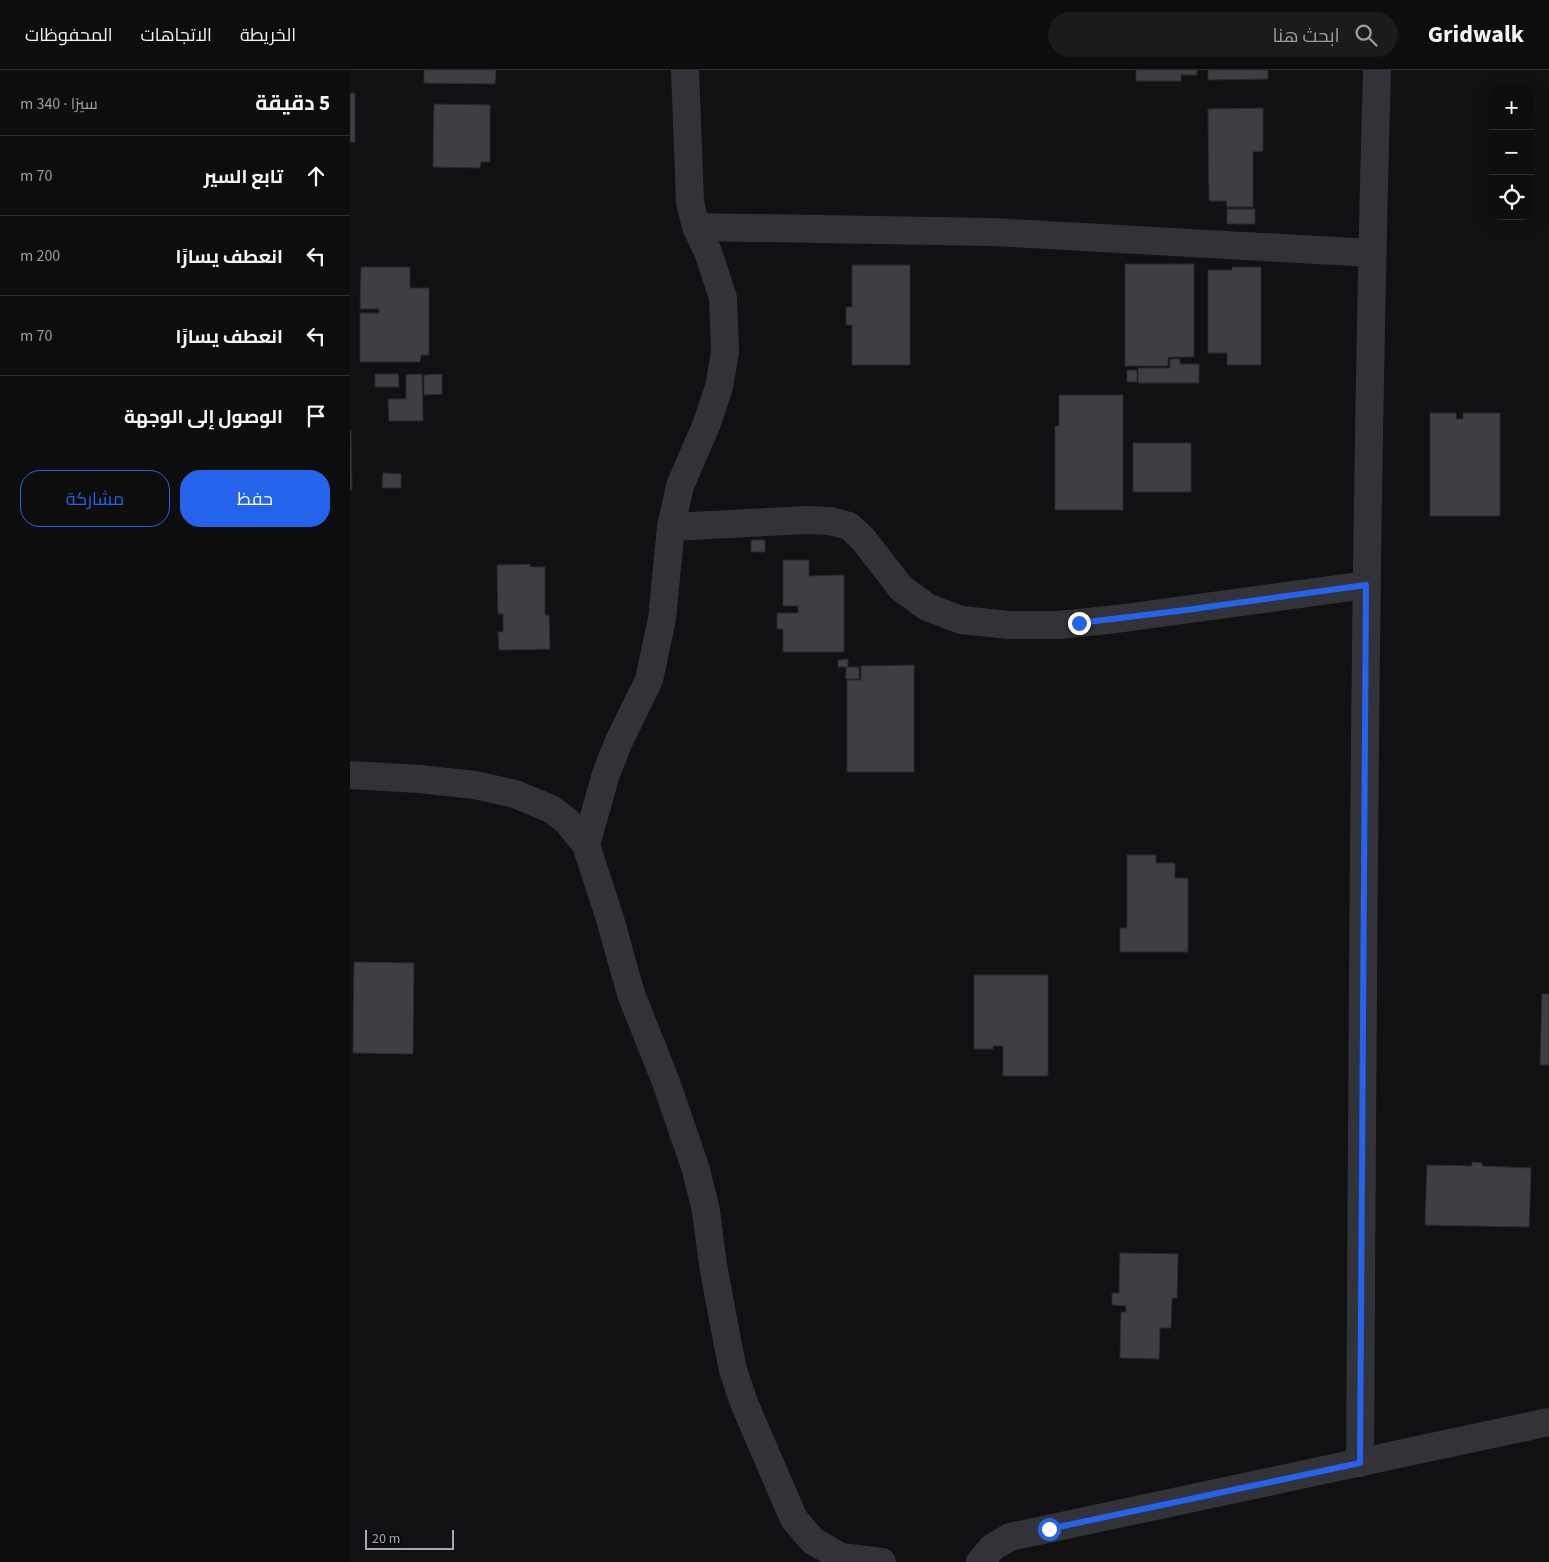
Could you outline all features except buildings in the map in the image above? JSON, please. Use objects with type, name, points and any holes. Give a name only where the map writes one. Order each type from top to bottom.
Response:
[{"type":"street","points":[[586,845],[606,774],[619,741],[649,680],[662,619],[671,527],[680,486],[707,423],[719,387],[725,352],[723,298],[708,252],[696,227],[690,202],[685,70]]},
{"type":"street","points":[[1360,1463],[1366,585],[1377,70]]},
{"type":"street","points":[[696,227],[992,232],[1372,252]]},
{"type":"street","points":[[671,527],[806,520],[830,521],[849,526],[863,539],[901,588],[927,606],[961,620],[1008,625],[1059,625],[1117,619],[1366,585]]},
{"type":"street","points":[[350,775],[476,785],[515,794],[551,809],[567,821],[586,845],[631,994],[672,1100],[696,1170],[706,1211],[713,1266],[733,1370],[759,1438],[794,1518],[813,1541],[841,1557],[882,1562]]},
{"type":"street","points":[[980,1562],[993,1547],[1010,1537],[1549,1422]]},
{"type":"route","points":[[1049,1529],[1360,1463],[1366,585],[1079,623]]}]
